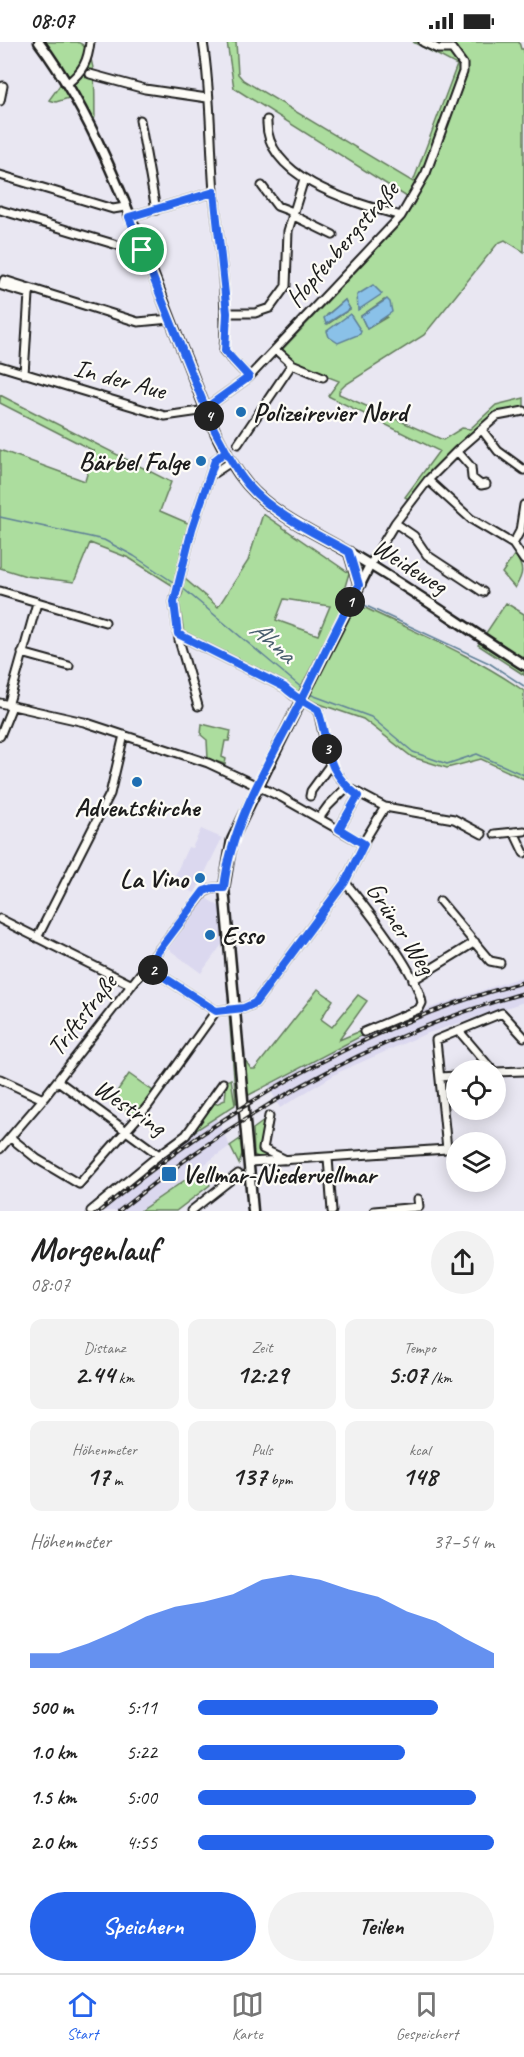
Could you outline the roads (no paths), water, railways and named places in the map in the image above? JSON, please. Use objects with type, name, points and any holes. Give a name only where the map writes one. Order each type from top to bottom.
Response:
[{"type":"main road","name":"Weideweg","points":[[39,42],[68,83],[125,207],[206,409],[231,462],[246,483],[267,502],[524,664]]},
{"type":"main road","points":[[349,552],[359,585]]},
{"type":"main road","points":[[253,1211],[250,1162],[233,1009],[224,888],[232,840],[256,786],[370,565]]},
{"type":"street","points":[[68,83],[80,74],[87,63],[90,42]]},
{"type":"street","points":[[203,42],[208,74],[207,98],[214,192],[227,313],[225,351],[249,377]]},
{"type":"street","points":[[423,42],[438,49],[453,46]]},
{"type":"street","name":"Hopfenbergstraße","points":[[206,409],[249,377],[401,216],[426,173],[463,72],[463,64],[453,46]]},
{"type":"street","points":[[90,74],[145,89],[207,98]]},
{"type":"street","points":[[0,101],[3,86]]},
{"type":"street","points":[[140,120],[156,210]]},
{"type":"street","points":[[267,120],[266,131],[273,149],[304,179],[351,202],[401,216]]},
{"type":"street","points":[[0,175],[113,209],[125,207]]},
{"type":"street","points":[[227,313],[255,313],[270,308],[286,286],[288,231],[304,179]]},
{"type":"street","points":[[262,186],[277,206],[333,235]]},
{"type":"street","points":[[129,217],[214,192]]},
{"type":"street","points":[[0,210],[134,250],[142,250]]},
{"type":"street","points":[[24,374],[30,292],[138,322],[170,319]]},
{"type":"street","points":[[276,350],[292,364],[323,377]]},
{"type":"street","points":[[238,444],[292,364]]},
{"type":"street","name":"In der Aue","points":[[0,366],[165,416],[206,409]]},
{"type":"street","points":[[370,565],[395,523],[428,480],[456,451],[497,416],[524,411]]},
{"type":"street","points":[[482,430],[498,452],[524,470]]},
{"type":"street","points":[[198,706],[178,634],[174,603],[192,529],[215,460],[226,451]]},
{"type":"street","points":[[456,451],[471,467],[472,478],[481,485],[486,484]]},
{"type":"street","points":[[211,475],[231,462]]},
{"type":"street","points":[[428,480],[471,519],[513,544],[524,560]]},
{"type":"street","points":[[513,544],[520,531],[524,505]]},
{"type":"street","points":[[395,523],[414,536],[427,555],[483,592]]},
{"type":"street","points":[[0,591],[105,622]]},
{"type":"street","points":[[0,736],[37,603]]},
{"type":"street","points":[[178,634],[284,687],[318,710],[330,765],[347,787],[358,796],[385,807],[454,819],[482,834]]},
{"type":"street","points":[[22,653],[69,666]]},
{"type":"street","points":[[0,703],[64,716],[220,768],[320,818],[364,844]]},
{"type":"street","points":[[37,938],[110,794],[124,735]]},
{"type":"street","points":[[310,796],[311,791],[330,765]]},
{"type":"street","points":[[320,818],[328,806],[347,787]]},
{"type":"street","points":[[339,829],[358,796]]},
{"type":"street","points":[[147,966],[216,1011],[255,1003],[345,882],[385,807]]},
{"type":"street","points":[[495,834],[524,831]]},
{"type":"street","points":[[514,832],[524,853]]},
{"type":"street","name":"Grüner Weg","points":[[345,882],[381,928],[421,997],[419,1009],[364,1032]]},
{"type":"street","name":"Triftstraße","points":[[1,1146],[11,1138],[43,1100],[204,891],[224,888]]},
{"type":"street","points":[[440,901],[490,961],[500,963]]},
{"type":"street","points":[[0,920],[132,985]]},
{"type":"street","points":[[413,980],[475,942]]},
{"type":"street","points":[[11,1138],[37,1159],[79,1185],[125,1133],[216,1011]]},
{"type":"street","points":[[250,1162],[447,1149],[436,1040],[502,1013],[524,1037]]},
{"type":"street","points":[[459,1031],[484,1060]]},
{"type":"street","points":[[506,1071],[524,1071]]},
{"type":"street","points":[[440,1077],[446,1077]]},
{"type":"street","points":[[0,1079],[43,1100]]},
{"type":"street","name":"Westring","points":[[58,1081],[125,1133],[159,1155],[186,1135],[224,1083]]},
{"type":"street","points":[[269,1116],[262,1149],[286,1160]]},
{"type":"street","points":[[91,1211],[159,1155]]},
{"type":"street","points":[[328,1158],[332,1211]]},
{"type":"street","points":[[191,1211],[238,1174]]},
{"type":"street","points":[[374,1211],[419,1207],[418,1199]]},
{"type":"water","points":[[373,285],[382,294],[358,310],[357,295]]},
{"type":"water","points":[[387,299],[392,312],[367,329],[361,316]]},
{"type":"water","points":[[345,300],[350,309],[326,324],[324,318]]},
{"type":"water","points":[[350,314],[361,331],[360,334],[338,343],[329,337],[327,331]]},
{"type":"waterway","name":"Ahna","points":[[0,517],[104,540],[134,556],[176,584]]},
{"type":"waterway","name":"Ahna","points":[[180,586],[303,689]]},
{"type":"waterway","points":[[362,604],[489,663],[524,686]]},
{"type":"waterway","name":"Ahna","points":[[309,694],[371,717],[413,752],[447,764],[477,754],[524,775]]},
{"type":"railway","points":[[100,1211],[197,1138],[247,1104],[300,1074],[353,1046],[409,1021],[524,982]]},
{"type":"railway","points":[[119,1211],[164,1175],[212,1142],[260,1110],[310,1081],[415,1031],[469,1010],[524,993]]},
{"type":"place","name":"Polizeirevier Nord","points":[[241,412]]},
{"type":"place","name":"Bärbel Falge","points":[[201,461]]},
{"type":"place","name":"Adventskirche","points":[[137,782]]},
{"type":"place","name":"La Vino","points":[[200,878]]},
{"type":"place","name":"Esso","points":[[210,935]]},
{"type":"place","name":"Vellmar-Niedervellmar","points":[[169,1174]]}]
